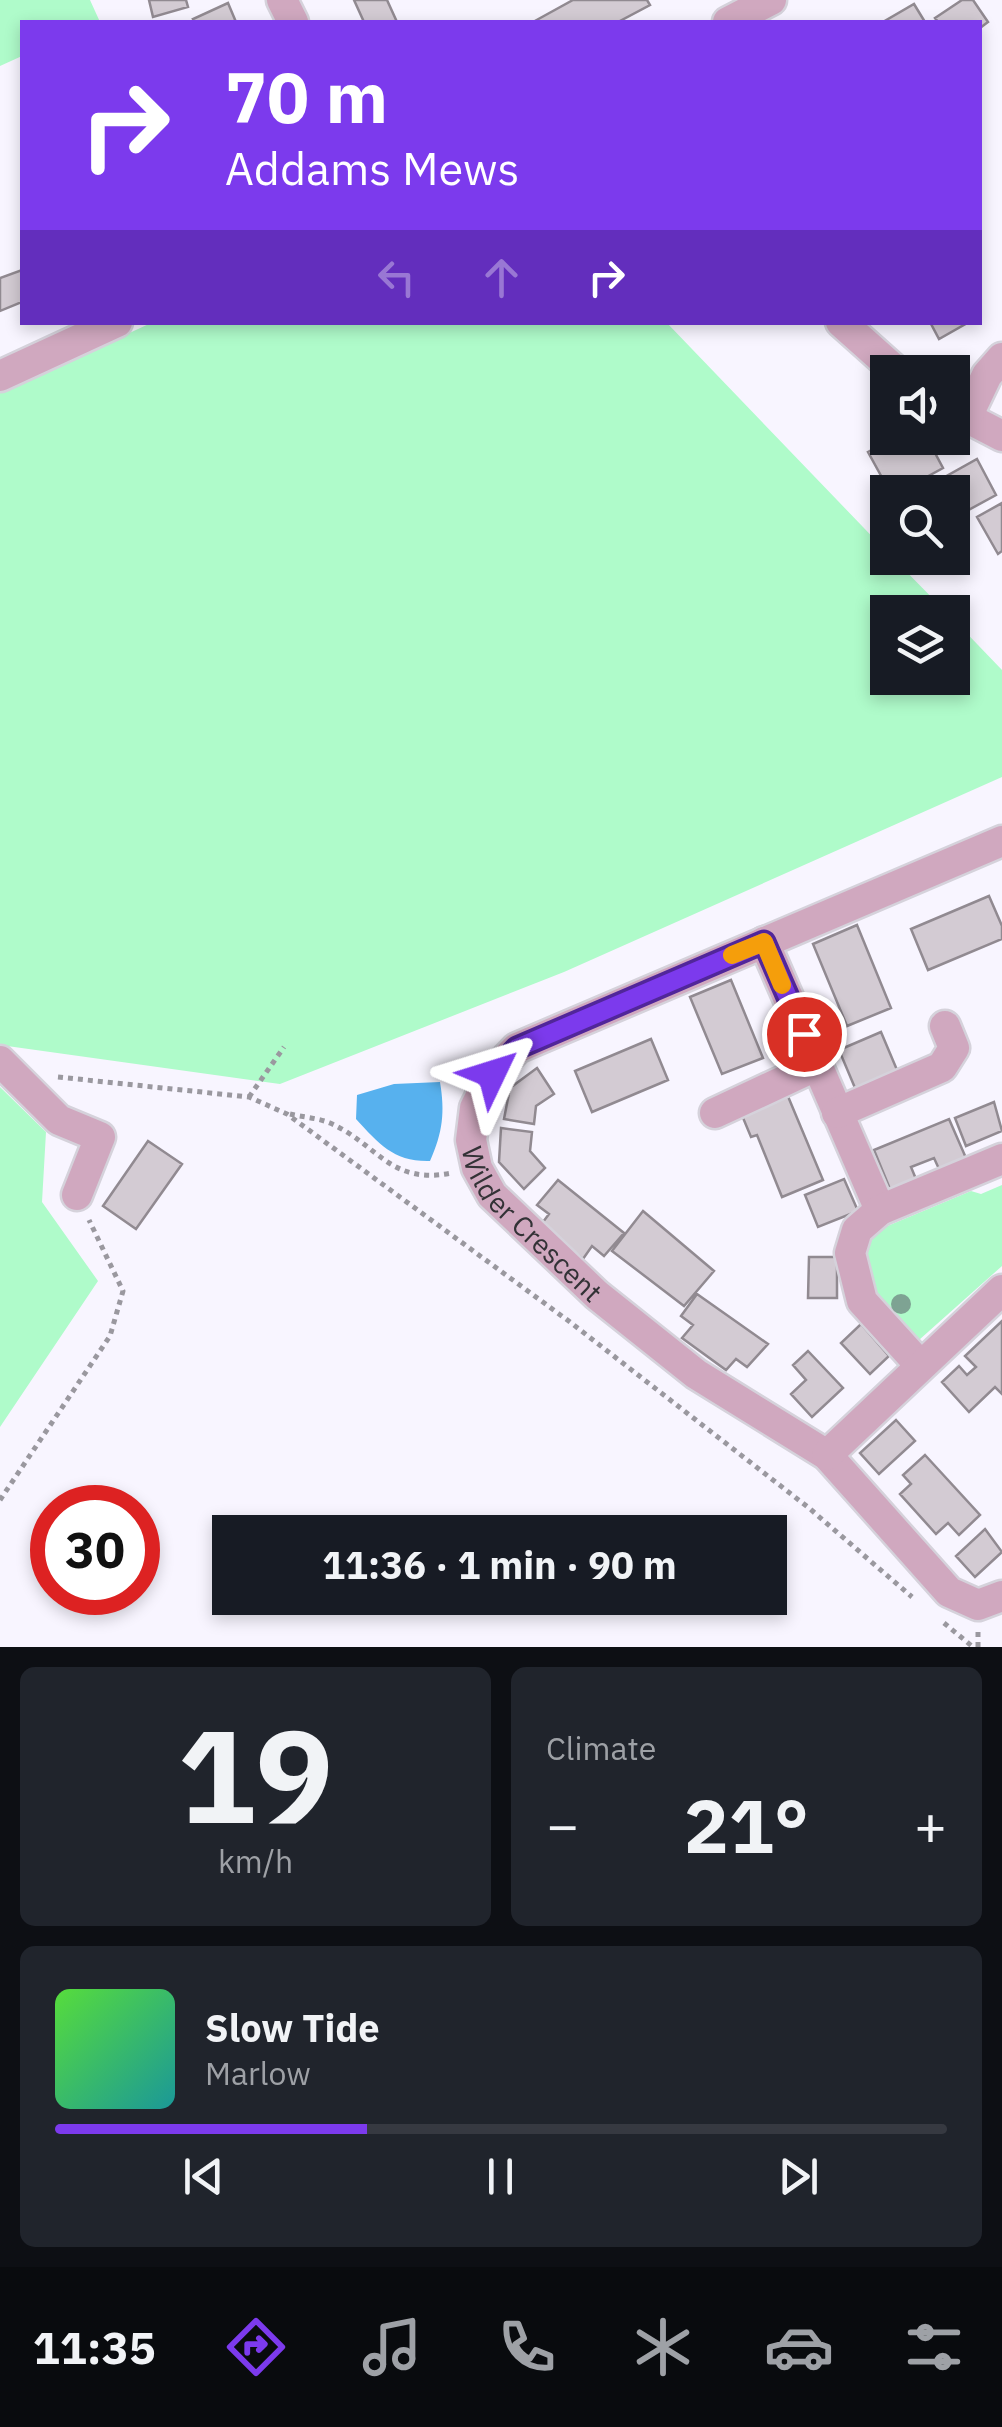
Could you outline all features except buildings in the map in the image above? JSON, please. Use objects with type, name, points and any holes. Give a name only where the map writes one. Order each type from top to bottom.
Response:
[{"type":"street","points":[[732,20],[771,0]]},
{"type":"street","points":[[0,376],[110,325]]},
{"type":"street","points":[[844,325],[877,355]]},
{"type":"street","points":[[970,400],[1002,358]]},
{"type":"street","points":[[970,419],[1002,436]]},
{"type":"street","name":"Wilder Crescent","points":[[1002,841],[517,1048],[492,1074],[475,1108],[471,1140],[477,1168],[492,1195],[597,1294],[696,1374],[827,1456],[949,1592],[978,1605],[1002,1596]]},
{"type":"street","points":[[764,942],[880,1210]]},
{"type":"street","points":[[837,1112],[942,1068],[954,1048],[945,1026]]},
{"type":"street","points":[[0,1061],[59,1120],[100,1137],[77,1194]]},
{"type":"street","points":[[715,1113],[818,1065]]},
{"type":"street","points":[[920,1364],[862,1301],[850,1253],[857,1230],[880,1210],[1002,1159]]},
{"type":"street","points":[[827,1456],[1002,1290]]},
{"type":"path","points":[[250,1097],[284,1047]]},
{"type":"path","points":[[55,1076],[250,1097],[287,1114],[570,1322],[809,1508],[915,1600]]},
{"type":"path","points":[[287,1114],[330,1123],[393,1168],[428,1177],[477,1168]]},
{"type":"path","points":[[0,1500],[110,1336],[122,1291],[77,1194]]},
{"type":"path","points":[[930,1612],[974,1647]]},
{"type":"green space","points":[[0,0],[90,0],[99,20],[20,20],[20,57],[0,66]]},
{"type":"green space","points":[[147,325],[669,325],[870,534],[870,575],[910,575],[929,595],[870,595],[870,695],[970,695],[970,637],[1002,670],[1002,777],[564,972],[280,1084],[0,1045],[0,393]]},
{"type":"green space","points":[[0,1087],[46,1132],[42,1202],[98,1281],[0,1427]]},
{"type":"green space","points":[[1002,1185],[1002,1266],[919,1340],[893,1320],[871,1293],[862,1263],[864,1247],[873,1232],[971,1191],[981,1194]]},
{"type":"water","points":[[440,1082],[442,1122],[430,1161],[397,1155],[356,1119],[357,1095],[394,1084]]},
{"type":"slow traffic","points":[[732,955],[764,942],[782,985]]},
{"type":"route","points":[[492,1074],[517,1048],[764,942],[804,1034]]}]
